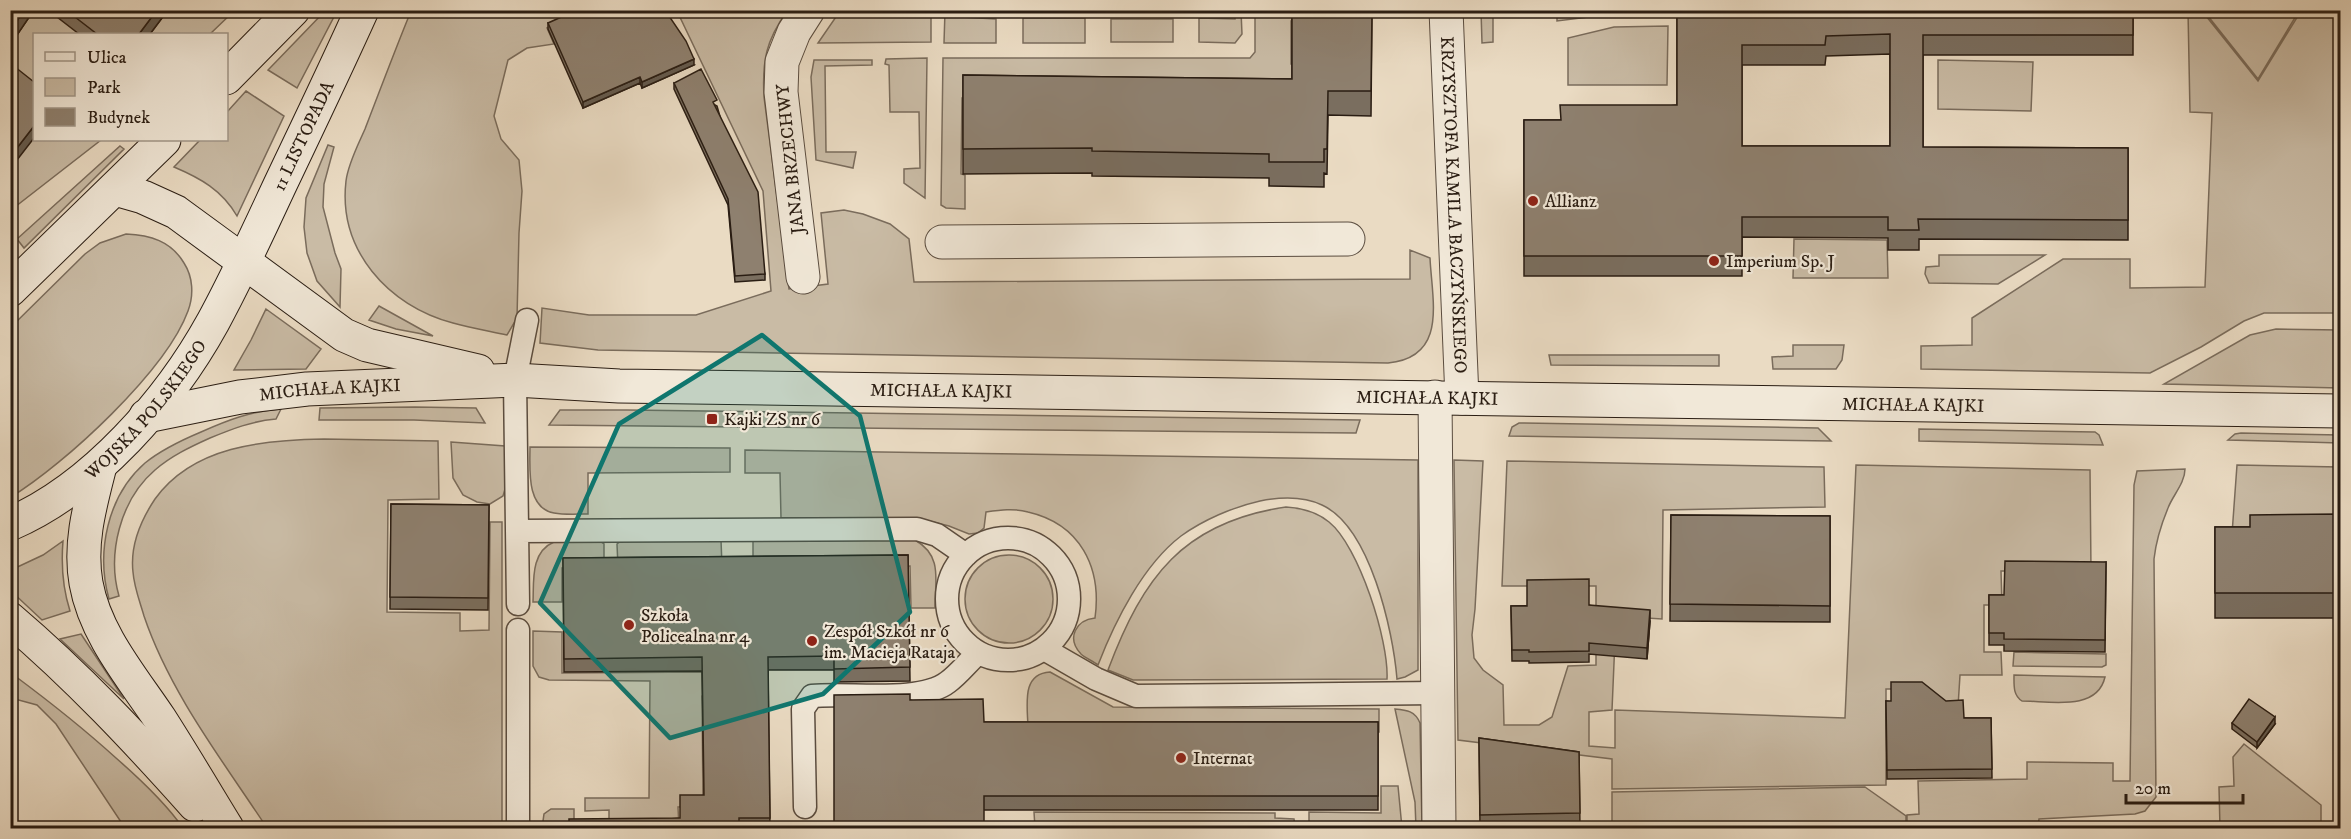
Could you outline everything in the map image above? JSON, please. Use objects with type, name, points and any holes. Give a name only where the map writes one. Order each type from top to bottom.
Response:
[{"type":"street","points":[[228,76],[293,10]]},
{"type":"street","name":"11 LISTOPADA","points":[[244,262],[362,10]]},
{"type":"street","name":"JANA BRZECHWY","points":[[803,278],[781,92],[782,62],[794,32],[808,10]]},
{"type":"street","name":"KRZYSZTOFA KAMILA BACZYŃSKIEGO","points":[[1439,828],[1437,693],[1449,398],[1446,10]]},
{"type":"street","points":[[10,291],[163,141]]},
{"type":"street","name":"MICHAŁA KAJKI","points":[[115,189],[143,197],[176,212],[344,335],[367,345],[515,380]]},
{"type":"street","points":[[942,242],[1348,239]]},
{"type":"street","name":"WOJSKA POLSKIEGO","points":[[10,524],[55,499],[100,466],[146,417],[195,351],[244,262]]},
{"type":"street","name":"MICHAŁA KAJKI","points":[[146,417],[240,397],[307,389],[515,380],[619,386],[2340,411]]},
{"type":"street","points":[[100,466],[86,520],[84,554],[86,582],[91,601],[105,635],[227,828]]},
{"type":"street","points":[[10,619],[35,640],[139,742],[217,828]]},
{"type":"lane","points":[[518,604],[515,380],[527,320]]},
{"type":"lane","points":[[517,531],[917,530],[937,535],[966,555]]},
{"type":"lane","points":[[1005,538],[1022,540],[1039,546],[1052,556],[1063,571],[1070,605],[1057,637],[1044,649],[1029,657],[1012,661],[994,660],[978,653],[964,642],[954,628],[948,611],[947,594],[951,577],[966,555],[988,542],[1005,538]]},
{"type":"lane","points":[[518,630],[518,828]]},
{"type":"lane","points":[[1044,649],[1096,680],[1136,696],[1437,693]]},
{"type":"lane","points":[[805,807],[803,709],[812,696],[914,694],[931,691],[948,682],[978,653]]},
{"type":"highlighted area","points":[[762,335],[860,416],[910,612],[823,694],[670,738],[540,603],[619,424]]},
{"type":"green space","points":[[1557,10],[1637,10],[1637,11],[1557,21]]},
{"type":"green space","points":[[11,11],[234,11],[211,33],[33,33],[33,141],[100,141],[11,210]]},
{"type":"green space","points":[[325,11],[337,11],[297,88],[268,70]]},
{"type":"green space","points":[[411,11],[588,11],[547,28],[554,44],[527,48],[508,60],[494,116],[501,139],[519,160],[522,191],[517,318],[507,335],[453,323],[429,315],[408,303],[388,289],[372,272],[359,252],[350,230],[346,206],[346,181],[349,168]]},
{"type":"green space","points":[[677,11],[787,11],[774,32],[767,51],[764,97],[789,289],[828,284],[821,213],[844,210],[890,224],[909,239],[914,282],[1410,279],[1410,250],[1430,258],[1433,309],[1428,338],[1420,350],[1407,359],[1388,363],[598,350],[540,343],[542,308],[589,315],[696,315],[771,291],[763,191]]},
{"type":"green space","points":[[840,11],[931,11],[931,42],[818,43]]},
{"type":"green space","points":[[945,11],[962,11],[962,17],[996,19],[996,43],[944,43]]},
{"type":"green space","points":[[1235,11],[1241,11],[1242,34],[1235,43],[1199,42],[1199,18],[1235,19]]},
{"type":"green space","points":[[1255,11],[1299,11],[1299,21],[1291,21],[1291,64],[1299,64],[1299,102],[962,98],[961,174],[965,175],[965,209],[946,208],[941,205],[943,58],[1250,58],[1255,52]]},
{"type":"green space","points":[[1481,11],[1493,11],[1493,42],[1482,43]]},
{"type":"green space","points":[[2188,11],[2202,11],[2258,81],[2301,11],[2340,11],[2340,313],[2264,313],[2244,321],[2201,347],[2150,373],[1921,369],[1921,346],[1972,345],[1972,318],[2063,259],[2130,259],[2130,288],[2205,287],[2212,113],[2190,112]]},
{"type":"green space","points":[[2204,11],[2299,11],[2258,79]]},
{"type":"green space","points":[[1023,18],[1085,18],[1085,43],[1023,43]]},
{"type":"green space","points":[[1111,19],[1173,19],[1173,42],[1111,42]]},
{"type":"green space","points":[[1668,26],[1667,85],[1568,85],[1568,38],[1614,27]]},
{"type":"green space","points":[[927,58],[925,198],[904,183],[904,169],[920,168],[919,112],[890,112],[889,65],[885,64],[886,59]]},
{"type":"green space","points":[[814,60],[872,60],[872,65],[825,66],[826,152],[856,152],[853,168],[816,160],[811,77]]},
{"type":"green space","points":[[1938,60],[2033,62],[2031,111],[1938,109]]},
{"type":"green space","points":[[246,91],[284,116],[237,216],[210,186],[174,167],[199,141],[228,141],[228,111]]},
{"type":"green space","points":[[328,145],[334,147],[324,184],[323,207],[341,269],[340,307],[317,281],[307,253],[304,227],[306,198]]},
{"type":"green space","points":[[120,146],[124,149],[24,248],[17,239]]},
{"type":"green space","points":[[126,234],[159,241],[179,255],[191,280],[192,292],[188,311],[159,361],[137,388],[85,439],[11,497],[11,327],[85,254],[100,243]]},
{"type":"green space","points":[[1794,239],[1887,240],[1888,278],[1793,278]]},
{"type":"green space","points":[[1939,255],[2045,255],[1998,284],[1929,283],[1925,274],[1926,267],[1939,266]]},
{"type":"green space","points":[[379,306],[433,336],[396,329],[369,320]]},
{"type":"green space","points":[[266,309],[321,349],[306,369],[234,370]]},
{"type":"green space","points":[[2276,329],[2340,330],[2340,388],[2164,384],[2250,335]]},
{"type":"green space","points":[[1793,345],[1844,345],[1842,360],[1836,369],[1773,369],[1772,357],[1793,356]]},
{"type":"green space","points":[[1549,355],[1719,355],[1719,366],[1551,365]]},
{"type":"green space","points":[[320,408],[476,408],[485,423],[319,420]]},
{"type":"green space","points":[[281,409],[276,419],[242,426],[188,448],[161,465],[143,482],[133,496],[119,528],[115,563],[119,596],[109,599],[104,563],[108,526],[113,508],[132,476],[151,458],[186,438],[240,417]]},
{"type":"green space","points":[[560,410],[1360,420],[1356,433],[549,425]]},
{"type":"green space","points":[[1519,423],[1818,428],[1831,441],[1509,436],[1512,427]]},
{"type":"green space","points":[[1919,429],[2095,432],[2099,435],[2103,445],[1919,441]]},
{"type":"green space","points":[[2235,434],[2340,435],[2340,443],[2228,440]]},
{"type":"green space","points":[[324,439],[438,441],[439,499],[388,500],[387,612],[460,613],[460,631],[489,630],[490,522],[502,522],[502,828],[267,828],[199,726],[155,644],[137,594],[133,553],[145,516],[155,499],[171,481],[189,467],[209,457],[254,444]]},
{"type":"green space","points":[[451,442],[505,446],[503,496],[490,504],[477,502],[463,495],[453,478]]},
{"type":"green space","points":[[530,447],[730,448],[730,472],[588,473],[588,514],[558,514],[545,510],[534,496],[530,476]]},
{"type":"green space","points":[[745,450],[1418,460],[1418,670],[1397,679],[1395,658],[1384,608],[1366,557],[1339,517],[1315,502],[1283,498],[1250,504],[1209,519],[1181,536],[1154,562],[1132,595],[1098,665],[1081,654],[1074,642],[1078,626],[1088,619],[1095,618],[1095,582],[1091,565],[1084,550],[1074,537],[1061,526],[1028,512],[1012,510],[986,512],[984,528],[978,533],[969,534],[917,518],[781,518],[780,473],[745,473]]},
{"type":"green space","points":[[1454,460],[1483,461],[1472,635],[1474,658],[1483,670],[1503,685],[1504,725],[1539,725],[1552,717],[1568,666],[1596,665],[1596,586],[1502,586],[1507,461],[1824,467],[1825,507],[1663,510],[1662,619],[1616,616],[1612,710],[1589,712],[1589,746],[1615,748],[1615,710],[1845,718],[1856,465],[2090,470],[2091,571],[2001,571],[2002,605],[1984,605],[1984,652],[2001,652],[2002,675],[1960,675],[1958,707],[1929,707],[1929,689],[1886,689],[1886,785],[1612,789],[1612,759],[1458,740]]},
{"type":"green space","points":[[2237,465],[2340,467],[2340,538],[2232,534]]},
{"type":"green space","points":[[2185,469],[2183,479],[2163,521],[2154,559],[2156,797],[2145,811],[2135,814],[2039,819],[2038,827],[1907,828],[1907,815],[1919,814],[1918,781],[2027,779],[2027,762],[2113,763],[2113,781],[2130,781],[2134,485],[2137,471]]},
{"type":"green space","points":[[1286,507],[1309,511],[1329,522],[1351,551],[1370,595],[1377,619],[1383,642],[1387,679],[1133,680],[1108,670],[1136,607],[1171,559],[1194,541],[1220,526],[1250,514]]},
{"type":"green space","points":[[597,539],[604,544],[604,567],[562,568],[562,602],[533,602],[535,568],[537,560],[546,547],[559,541]]},
{"type":"green space","points":[[622,540],[721,540],[722,566],[618,567],[617,544]]},
{"type":"green space","points":[[915,540],[924,546],[934,561],[936,570],[935,608],[911,608],[910,566],[753,567],[753,541]]},
{"type":"green space","points":[[63,541],[63,577],[70,611],[42,620],[11,591],[11,570],[43,555]]},
{"type":"green space","points":[[1000,555],[1018,555],[1034,562],[1046,574],[1053,590],[1053,608],[1046,624],[1034,636],[1018,643],[1000,643],[984,636],[972,624],[965,608],[965,590],[972,574],[984,562]]},
{"type":"green space","points":[[533,631],[562,632],[562,673],[707,672],[707,695],[702,696],[703,806],[678,807],[679,828],[609,828],[609,810],[585,811],[585,798],[649,798],[650,681],[549,680],[539,677],[533,666]]},
{"type":"green space","points":[[81,634],[124,699],[60,639]]},
{"type":"green space","points":[[2014,652],[2106,654],[2106,665],[2102,667],[2013,666]]},
{"type":"green space","points":[[1050,672],[1113,707],[1379,709],[1379,732],[1028,730],[1027,702],[1030,685],[1040,674]]},
{"type":"green space","points":[[2014,675],[2105,677],[2100,688],[2092,696],[2082,700],[2058,703],[2022,701],[2016,693]]},
{"type":"green space","points":[[15,676],[79,726],[134,774],[183,828],[125,828],[56,724],[37,705],[11,698],[11,680]]},
{"type":"green space","points":[[1395,709],[1410,712],[1420,723],[1422,828],[1416,828],[1415,802]]},
{"type":"green space","points":[[2244,744],[2321,805],[2321,823],[2289,828],[2220,828],[2219,787],[2234,786],[2233,757]]},
{"type":"green space","points":[[1381,786],[1398,786],[1402,828],[1309,828],[1309,812],[1381,813]]},
{"type":"green space","points":[[1865,787],[1906,816],[1906,828],[1612,828],[1612,792]]},
{"type":"green space","points":[[551,809],[574,809],[574,828],[542,828],[544,814]]},
{"type":"green space","points":[[1034,812],[1275,813],[1275,818],[1294,819],[1295,828],[1035,828]]},
{"type":"building","points":[[10,10],[24,10],[17,21],[10,16]]},
{"type":"building","points":[[66,10],[157,10],[140,33],[96,33]]},
{"type":"building","points":[[577,10],[665,10],[686,41],[694,59],[642,82],[640,77],[583,102],[548,23]]},
{"type":"building","points":[[1292,10],[1372,10],[1371,91],[1328,91],[1327,149],[1324,149],[1324,162],[1269,162],[1269,154],[1092,151],[1092,148],[963,149],[963,75],[1292,79]]},
{"type":"building","points":[[1677,10],[2133,10],[2133,35],[1923,35],[1923,147],[2128,148],[2128,220],[1918,219],[1919,230],[1888,230],[1888,217],[1742,217],[1742,256],[1524,256],[1524,120],[1561,120],[1560,105],[1677,105]],"holes":[[[1890,34],[1890,146],[1742,146],[1742,45],[1825,45],[1826,36]]]},
{"type":"building","points":[[10,63],[33,81],[33,127],[10,157]]},
{"type":"building","points":[[701,69],[717,100],[713,102],[758,192],[765,274],[735,276],[728,199],[674,83]]},
{"type":"building","points":[[391,504],[489,505],[488,598],[390,597]]},
{"type":"building","points":[[2340,514],[2340,593],[2215,593],[2215,527],[2250,527],[2250,515]]},
{"type":"building","points":[[1671,515],[1830,516],[1830,606],[1670,604]]},
{"type":"building","points":[[908,555],[910,667],[834,669],[834,656],[768,657],[770,818],[739,818],[739,828],[569,828],[569,819],[680,818],[680,795],[704,795],[702,657],[564,659],[563,558]]},
{"type":"building","points":[[2005,561],[2106,562],[2105,640],[2004,639],[2004,633],[1989,633],[1989,595],[2004,595]]},
{"type":"building","points":[[1589,579],[1589,605],[1650,610],[1647,648],[1589,643],[1589,651],[1512,650],[1511,606],[1527,606],[1527,580]]},
{"type":"building","points":[[1891,682],[1922,682],[1946,701],[1963,700],[1964,718],[1991,718],[1992,769],[1887,770],[1886,701],[1891,701]]},
{"type":"building","points":[[910,694],[910,700],[983,699],[984,722],[1378,722],[1378,796],[984,796],[984,828],[834,828],[834,695]]},
{"type":"building","points":[[2249,699],[2275,717],[2257,742],[2232,723]]},
{"type":"building","points":[[1479,738],[1579,752],[1580,813],[1480,815]]},
{"type":"place","name":"Allianz","points":[[1533,201]]},
{"type":"place","name":"Imperium Sp. J","points":[[1714,261]]},
{"type":"place","name":"Kajki ZS nr 6","points":[[712,419]]},
{"type":"place","name":"Szkoła Policealna nr 4","points":[[629,625]]},
{"type":"place","name":"Zespół Szkół nr 6 im. Macieja Rataja","points":[[812,641]]},
{"type":"place","name":"Internat","points":[[1181,758]]}]
